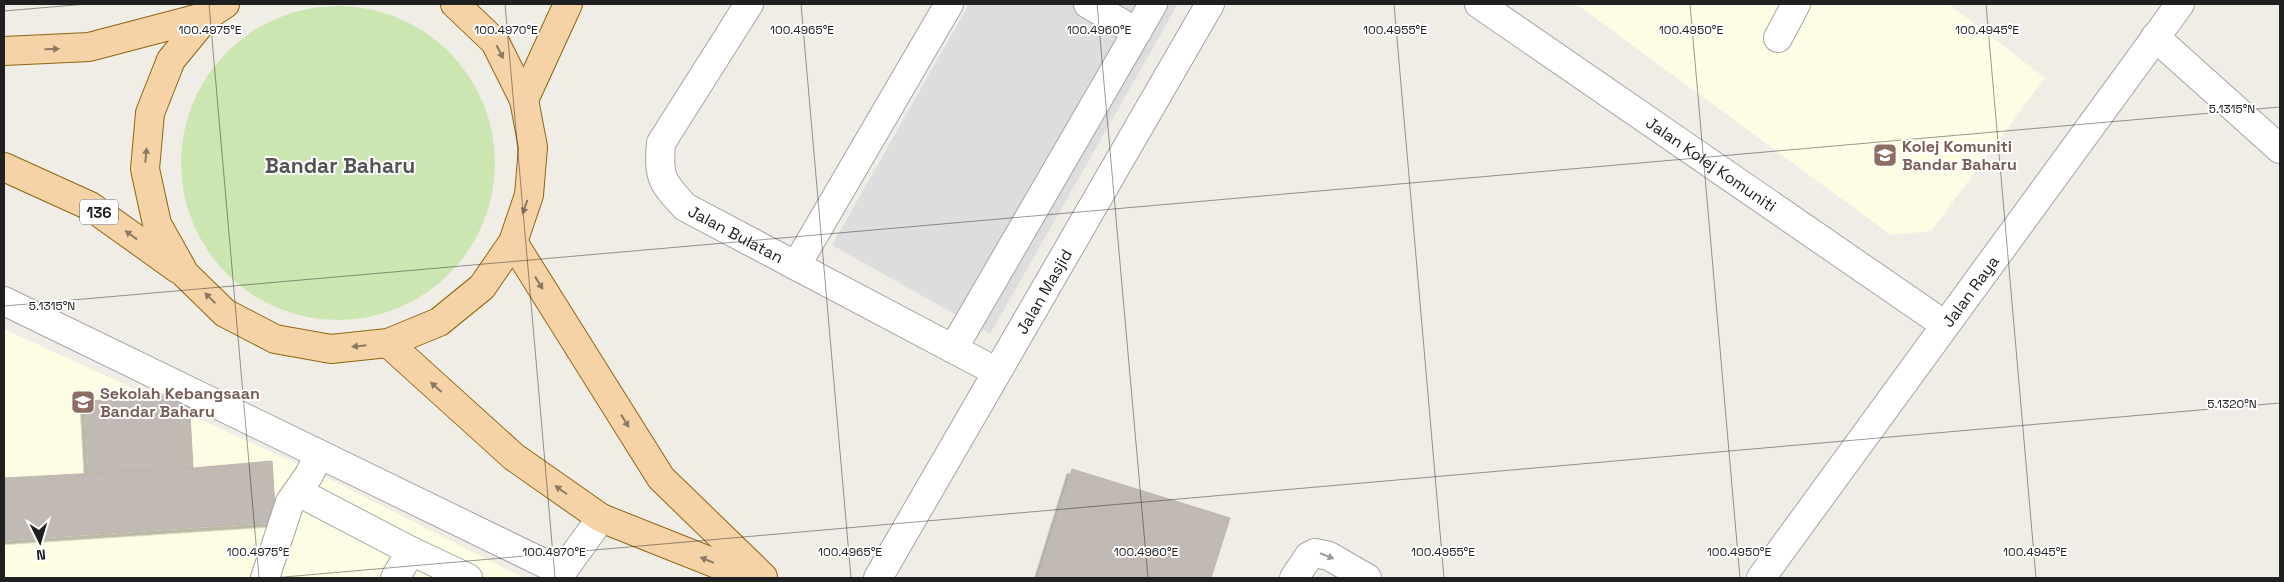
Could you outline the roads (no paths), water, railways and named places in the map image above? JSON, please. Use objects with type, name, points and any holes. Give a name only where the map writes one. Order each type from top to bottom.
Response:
[{"type":"main road","points":[[216,10],[171,60],[150,113],[145,169],[157,224],[185,274],[225,313],[275,339],[331,349],[388,343],[439,322],[482,287],[513,242],[529,196],[533,147],[524,100],[495,42],[455,4]]},
{"type":"main road","points":[[524,100],[568,4]]},
{"type":"main road","points":[[4,51],[89,47],[216,10]]},
{"type":"main road","name":"136","points":[[4,167],[90,206],[185,274]]},
{"type":"main road","points":[[513,242],[661,478],[764,578]]},
{"type":"main road","points":[[388,343],[514,457],[602,518],[752,578]]},
{"type":"street","name":"Jalan Bulatan","points":[[749,4],[661,143],[659,168],[667,188],[685,207],[997,372]]},
{"type":"street","points":[[796,266],[949,4]]},
{"type":"street","points":[[1088,4],[1137,32]]},
{"type":"street","points":[[953,349],[1153,4]]},
{"type":"street","name":"Jalan Masjid","points":[[878,578],[1210,4]]},
{"type":"street","name":"Jalan Kolej Komuniti","points":[[1480,4],[1945,325]]},
{"type":"street","points":[[1778,38],[1796,4]]},
{"type":"street","name":"Jalan Raya","points":[[1761,578],[2180,4]]},
{"type":"street","points":[[2155,37],[2280,149]]},
{"type":"street","points":[[4,303],[319,454],[560,575],[602,518]]},
{"type":"street","points":[[265,578],[290,502],[309,475],[319,454]]},
{"type":"street","points":[[298,492],[411,552],[468,578]]},
{"type":"street","points":[[395,578],[411,552]]},
{"type":"street","points":[[1294,578],[1309,556],[1315,553],[1329,556],[1367,578]]},
{"type":"place","name":"Kolej Komuniti Bandar Baharu","points":[[1885,155]]},
{"type":"place","name":"Sekolah Kebangsaan Bandar Baharu","points":[[83,402]]},
{"type":"district","name":"Bandar Baharu","points":[[340,165]]}]
